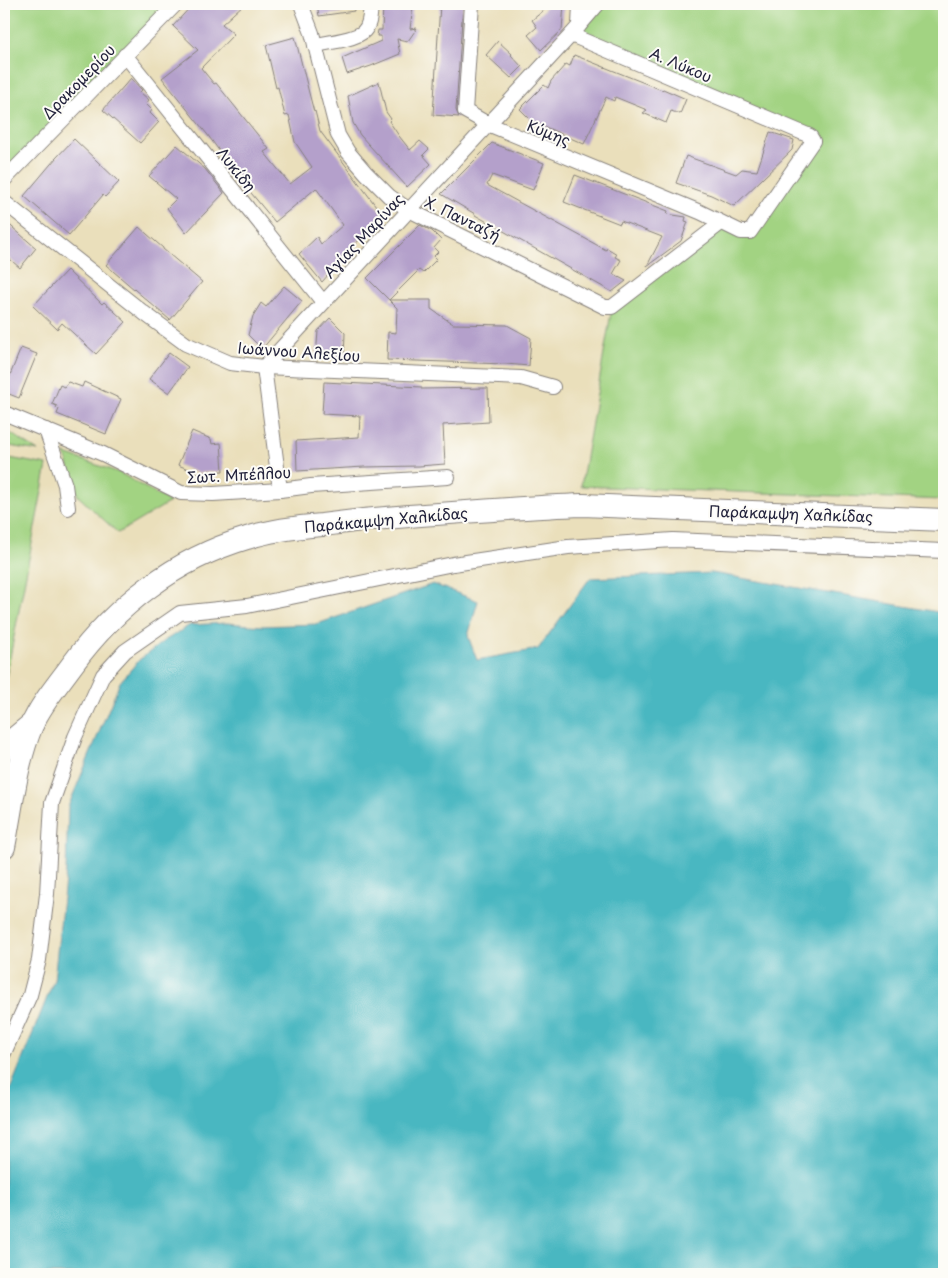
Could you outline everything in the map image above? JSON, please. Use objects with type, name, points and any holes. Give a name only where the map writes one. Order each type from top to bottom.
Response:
[{"type":"main road","name":"Παράκαμψη Χαλκίδας","points":[[4,847],[17,774],[33,724],[48,698],[80,654],[97,634],[134,599],[158,580],[184,563],[248,537],[366,519],[583,505],[944,520]]},
{"type":"main road","points":[[4,747],[33,724]]},
{"type":"street","name":"Δρακομερίου","points":[[4,180],[176,4]]},
{"type":"street","name":"Χ. Πανταζή","points":[[301,4],[312,33],[338,135],[348,152],[366,173],[389,196],[409,210],[605,307],[612,307],[721,223]]},
{"type":"street","points":[[315,45],[348,38],[364,32],[368,25],[371,4]]},
{"type":"street","name":"Κύμης","points":[[472,4],[465,111],[488,124],[700,212],[741,232],[750,232],[813,140],[810,136]]},
{"type":"street","points":[[575,30],[580,4]]},
{"type":"street","name":"Αγίας Μαρίνας","points":[[264,367],[598,4]]},
{"type":"street","name":"Α. Λύκου","points":[[575,30],[810,136]]},
{"type":"street","name":"Λυκίδη","points":[[125,55],[323,302]]},
{"type":"street","name":"Ιωάννου Αλεξίου","points":[[4,202],[186,344],[230,363],[264,367],[521,378],[554,387]]},
{"type":"street","points":[[264,367],[280,490]]},
{"type":"street","name":"Σωτ. Μπέλλου","points":[[4,413],[115,460],[181,493],[213,494],[280,490],[311,486],[448,477]]},
{"type":"street","points":[[46,430],[65,485],[68,508]]},
{"type":"street","points":[[4,1053],[30,995],[40,960],[52,803],[75,737],[104,675],[125,651],[180,613],[247,606],[453,564],[568,546],[673,540],[944,551]]},
{"type":"green space","points":[[4,4],[176,4],[4,180]]},
{"type":"green space","points":[[598,4],[944,4],[944,500],[581,486],[612,307],[721,223],[741,232],[813,141],[571,35]]},
{"type":"green space","points":[[4,429],[38,451],[4,445]]},
{"type":"green space","points":[[65,454],[120,473],[170,502],[118,533],[78,496]]},
{"type":"green space","points":[[4,457],[47,465],[6,678],[4,678]]},
{"type":"water","points":[[712,573],[944,613],[944,1274],[4,1274],[4,1105],[54,980],[66,871],[68,807],[120,682],[139,660],[164,641],[190,625],[227,623],[262,626],[317,624],[433,584],[478,601],[468,636],[477,660],[538,649],[590,578]]},
{"type":"building","points":[[193,4],[244,4],[222,24],[234,34],[201,68],[214,84],[216,83],[269,149],[264,152],[290,184],[312,167],[295,142],[289,115],[285,116],[266,45],[295,37],[320,131],[382,214],[322,282],[299,254],[317,237],[321,244],[343,225],[316,188],[275,222],[162,78],[198,50],[173,26]]},
{"type":"building","points":[[317,4],[353,4],[354,11],[319,16]]},
{"type":"building","points":[[440,4],[463,4],[456,110],[459,117],[433,115]]},
{"type":"building","points":[[547,4],[564,4],[562,30],[541,50],[528,35],[537,27],[532,20],[543,11]]},
{"type":"building","points":[[383,5],[413,6],[410,29],[417,28],[408,41],[397,39],[400,54],[347,74],[342,58],[381,41],[381,36],[377,36],[378,30],[382,30]]},
{"type":"building","points":[[498,41],[522,67],[511,78],[486,55]]},
{"type":"building","points":[[574,55],[686,99],[680,114],[671,111],[666,123],[643,113],[647,110],[615,97],[614,101],[606,97],[584,144],[532,121],[520,109],[544,85],[548,88],[551,81],[566,64],[570,66]]},
{"type":"building","points":[[131,78],[142,90],[140,92],[149,100],[146,104],[152,110],[150,113],[159,122],[140,143],[103,110]]},
{"type":"building","points":[[379,82],[386,112],[391,119],[389,121],[399,136],[410,150],[420,141],[429,149],[423,155],[431,164],[407,187],[360,135],[353,123],[348,96]]},
{"type":"building","points":[[770,132],[794,140],[792,150],[734,206],[711,195],[676,183],[686,156],[736,174],[742,169],[757,171]]},
{"type":"building","points":[[74,139],[119,182],[105,197],[103,195],[69,235],[24,196]]},
{"type":"building","points":[[492,143],[544,163],[533,190],[492,175],[487,185],[606,250],[607,248],[617,254],[615,257],[621,260],[613,274],[626,281],[612,292],[441,194]]},
{"type":"building","points":[[177,145],[205,169],[224,193],[186,233],[167,208],[176,199],[149,176]]},
{"type":"building","points":[[575,175],[668,211],[667,214],[686,217],[685,221],[688,222],[681,241],[647,266],[662,237],[621,221],[620,224],[564,202]]},
{"type":"building","points":[[4,220],[36,248],[20,268],[4,254]]},
{"type":"building","points":[[420,225],[432,231],[441,240],[434,248],[438,252],[434,256],[437,259],[423,273],[419,270],[389,300],[367,278]]},
{"type":"building","points":[[139,227],[202,282],[170,320],[106,265]]},
{"type":"building","points":[[67,270],[102,304],[104,302],[126,322],[96,354],[62,323],[57,329],[33,306]]},
{"type":"building","points":[[284,286],[302,301],[262,349],[248,335],[253,316],[261,303],[266,307]]},
{"type":"building","points":[[389,300],[431,300],[431,309],[453,324],[507,325],[531,338],[529,366],[387,360],[388,332],[396,333],[397,308]]},
{"type":"building","points":[[330,318],[345,333],[344,358],[316,357],[318,331]]},
{"type":"building","points":[[21,348],[37,354],[19,398],[4,392],[4,390]]},
{"type":"building","points":[[169,353],[188,367],[169,393],[149,379]]},
{"type":"building","points":[[68,382],[82,387],[84,382],[121,399],[106,434],[57,414],[59,409],[52,404],[60,385],[64,387]]},
{"type":"building","points":[[324,382],[421,387],[421,389],[488,388],[489,422],[443,425],[445,464],[297,471],[296,441],[359,437],[360,416],[322,414]]},
{"type":"building","points":[[192,431],[211,439],[212,444],[221,443],[223,471],[198,473],[178,465]]}]
